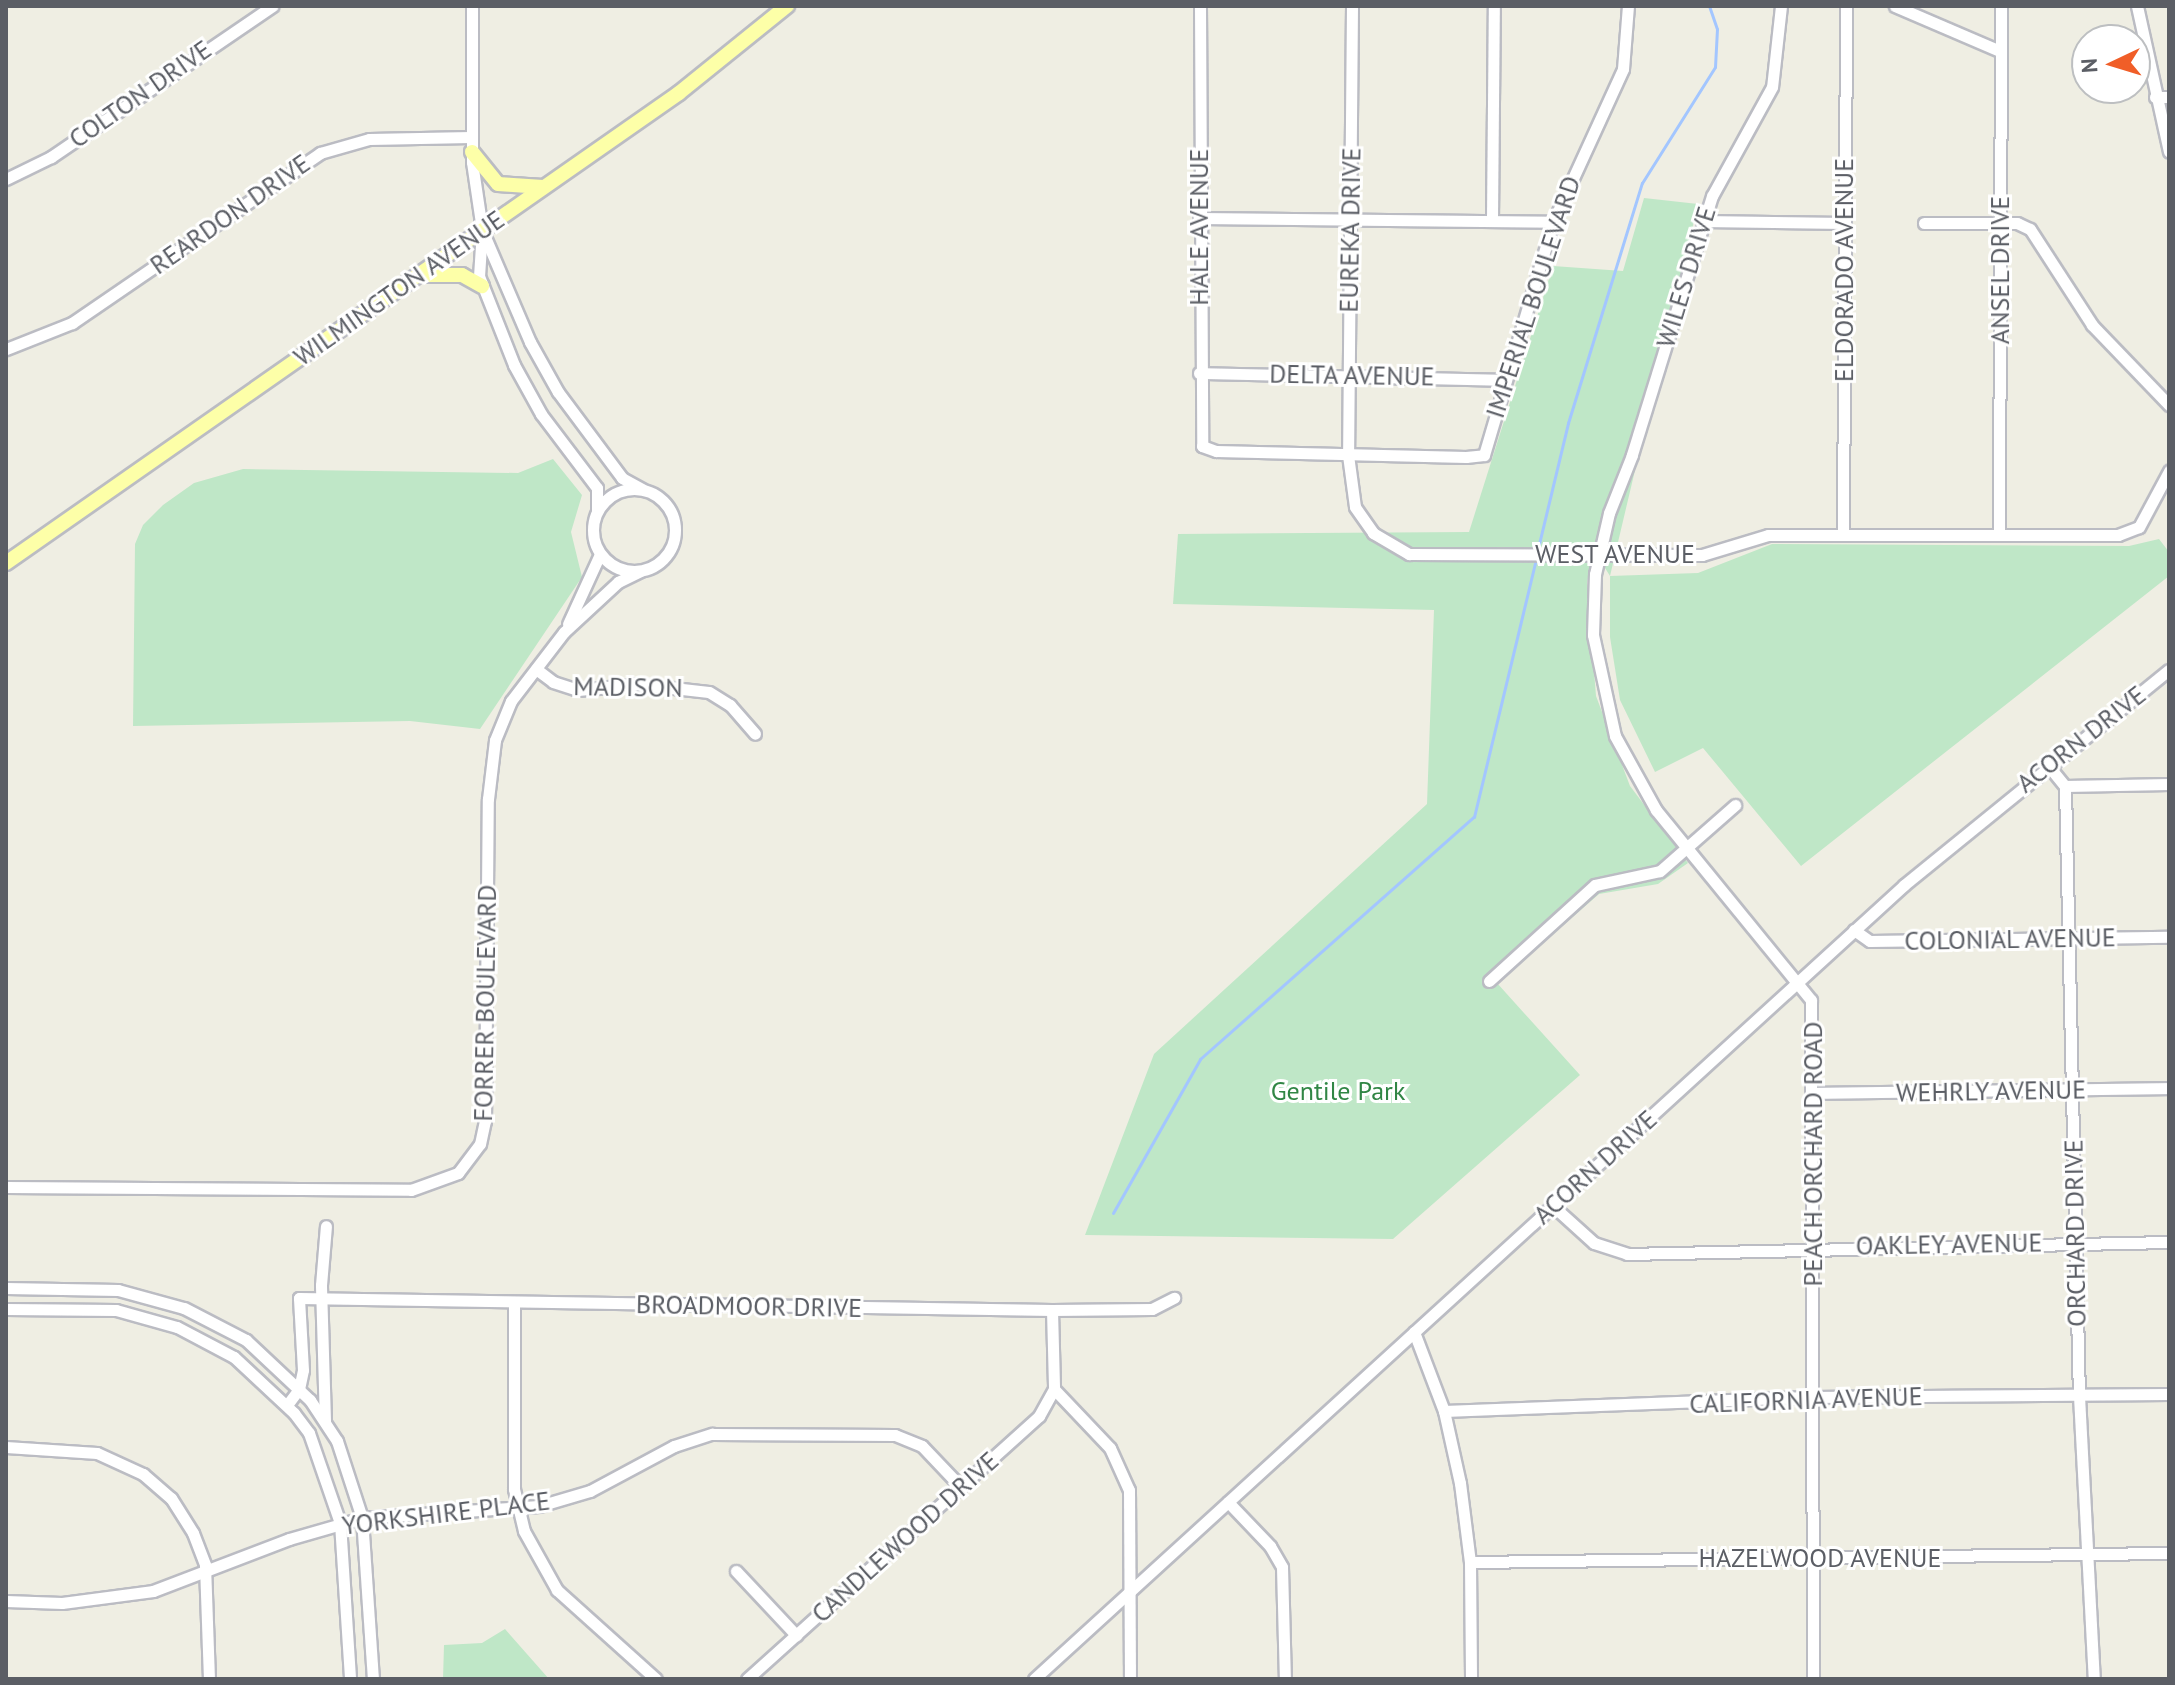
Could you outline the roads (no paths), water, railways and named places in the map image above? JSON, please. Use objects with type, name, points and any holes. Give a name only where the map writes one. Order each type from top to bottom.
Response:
[{"type":"main road","name":"WILMINGTON AVENUE","points":[[6,563],[689,85],[787,6]]},
{"type":"main road","points":[[472,144],[498,184],[544,187]]},
{"type":"main road","points":[[418,276],[462,275],[482,286]]},
{"type":"street","name":"COLTON DRIVE","points":[[6,179],[51,157],[272,6]]},
{"type":"street","name":"FORRER BOULEVARD","points":[[472,6],[472,144],[482,230],[482,286],[541,414],[597,488],[593,526],[600,554],[564,632]]},
{"type":"street","name":"HALE AVENUE","points":[[1200,6],[1199,373],[1202,446],[1216,451],[1348,455]]},
{"type":"street","name":"EUREKA DRIVE","points":[[1348,455],[1352,6]]},
{"type":"street","points":[[1492,219],[1494,6]]},
{"type":"street","name":"IMPERIAL BOULEVARD","points":[[1348,455],[1484,455],[1553,222],[1623,69],[1628,6]]},
{"type":"street","name":"WILES DRIVE","points":[[1598,554],[1702,221],[1722,174],[1772,87],[1781,6]]},
{"type":"street","name":"ELDORADO AVENUE","points":[[1843,534],[1846,6]]},
{"type":"street","points":[[1895,6],[2000,51]]},
{"type":"street","name":"ANSEL DRIVE","points":[[1999,534],[2001,6]]},
{"type":"street","points":[[2137,6],[2169,152]]},
{"type":"street","points":[[2155,97],[2169,97]]},
{"type":"street","name":"REARDON DRIVE","points":[[6,349],[72,323],[320,153],[369,139],[472,144]]},
{"type":"street","points":[[1199,218],[1553,222]]},
{"type":"street","points":[[1702,221],[1844,223]]},
{"type":"street","points":[[1924,223],[2001,223],[2030,229],[2092,325],[2169,405]]},
{"type":"street","name":"FORRER BOULEVARD","points":[[6,1187],[411,1190],[458,1173],[480,1144],[485,1121],[492,751],[511,701],[564,632],[618,582],[663,560],[676,528],[665,502],[622,478],[558,392],[530,342],[482,230]]},
{"type":"street","name":"DELTA AVENUE","points":[[1199,373],[1349,374],[1505,380]]},
{"type":"street","name":"WEST AVENUE","points":[[1348,455],[1355,507],[1373,533],[1409,554],[1702,555],[1768,535],[2118,535],[2135,530],[2169,471]]},
{"type":"street","points":[[597,510],[619,491],[642,489]]},
{"type":"street","points":[[600,554],[613,566],[641,571]]},
{"type":"street","name":"PEACH ORCHARD ROAD","points":[[1598,554],[1593,635],[1608,711],[1628,763],[1686,847],[1799,981],[1813,1008],[1813,1679]]},
{"type":"street","name":"MADISON","points":[[536,669],[553,682],[578,690],[638,684],[709,692],[730,705],[755,734]]},
{"type":"street","name":"ACORN DRIVE","points":[[1034,1679],[1854,930],[2047,764],[2169,670]]},
{"type":"street","points":[[2047,764],[2065,786],[2169,784]]},
{"type":"street","name":"ORCHARD DRIVE","points":[[2065,786],[2066,938],[2079,1396],[2094,1679]]},
{"type":"street","points":[[1489,981],[1595,885],[1612,878],[1642,878],[1660,871],[1735,805]]},
{"type":"street","name":"COLONIAL AVENUE","points":[[1854,930],[1870,941],[2169,937]]},
{"type":"street","name":"WEHRLY AVENUE","points":[[1813,1093],[2169,1088]]},
{"type":"street","name":"OAKLEY AVENUE","points":[[1553,1206],[1594,1243],[1627,1254],[1813,1246],[2169,1242]]},
{"type":"street","points":[[325,1421],[322,1300],[326,1226]]},
{"type":"street","points":[[6,1288],[118,1290],[184,1308],[246,1340],[299,1389],[325,1421],[362,1518],[373,1679]]},
{"type":"street","points":[[287,1405],[299,1389],[303,1370],[299,1298],[322,1300]]},
{"type":"street","name":"BROADMOOR DRIVE","points":[[322,1300],[1052,1310],[1152,1309],[1174,1298]]},
{"type":"street","points":[[514,1303],[517,1510],[534,1554],[557,1590],[656,1679]]},
{"type":"street","points":[[6,1309],[116,1310],[177,1327],[234,1357],[287,1405],[309,1433],[340,1523],[350,1679]]},
{"type":"street","points":[[1052,1310],[1054,1389],[1110,1448],[1124,1471],[1131,1505],[1130,1679]]},
{"type":"street","points":[[1414,1332],[1444,1411],[1470,1562],[1471,1679]]},
{"type":"street","name":"CANDLEWOOD DRIVE","points":[[747,1679],[1043,1413],[1054,1389]]},
{"type":"street","name":"CALIFORNIA AVENUE","points":[[1444,1411],[1813,1397],[2169,1394]]},
{"type":"street","name":"YORKSHIRE PLACE","points":[[6,1601],[92,1601],[153,1591],[207,1574],[340,1523],[362,1518],[517,1510],[590,1491],[674,1446],[728,1433],[895,1435],[922,1446],[960,1486]]},
{"type":"street","points":[[6,1447],[97,1453],[143,1474],[183,1515],[207,1574],[209,1679]]},
{"type":"street","points":[[1228,1502],[1270,1546],[1282,1567],[1285,1679]]},
{"type":"street","name":"HAZELWOOD AVENUE","points":[[1470,1562],[2169,1553]]},
{"type":"street","points":[[736,1571],[796,1635]]},
{"type":"waterway","points":[[1538,548],[1568,423],[1642,183],[1715,67],[1717,29],[1709,6]]},
{"type":"waterway","points":[[1113,1213],[1200,1059],[1474,817],[1535,562]]},
{"type":"park label","name":"Gentile Park","points":[[1338,1091]]}]
